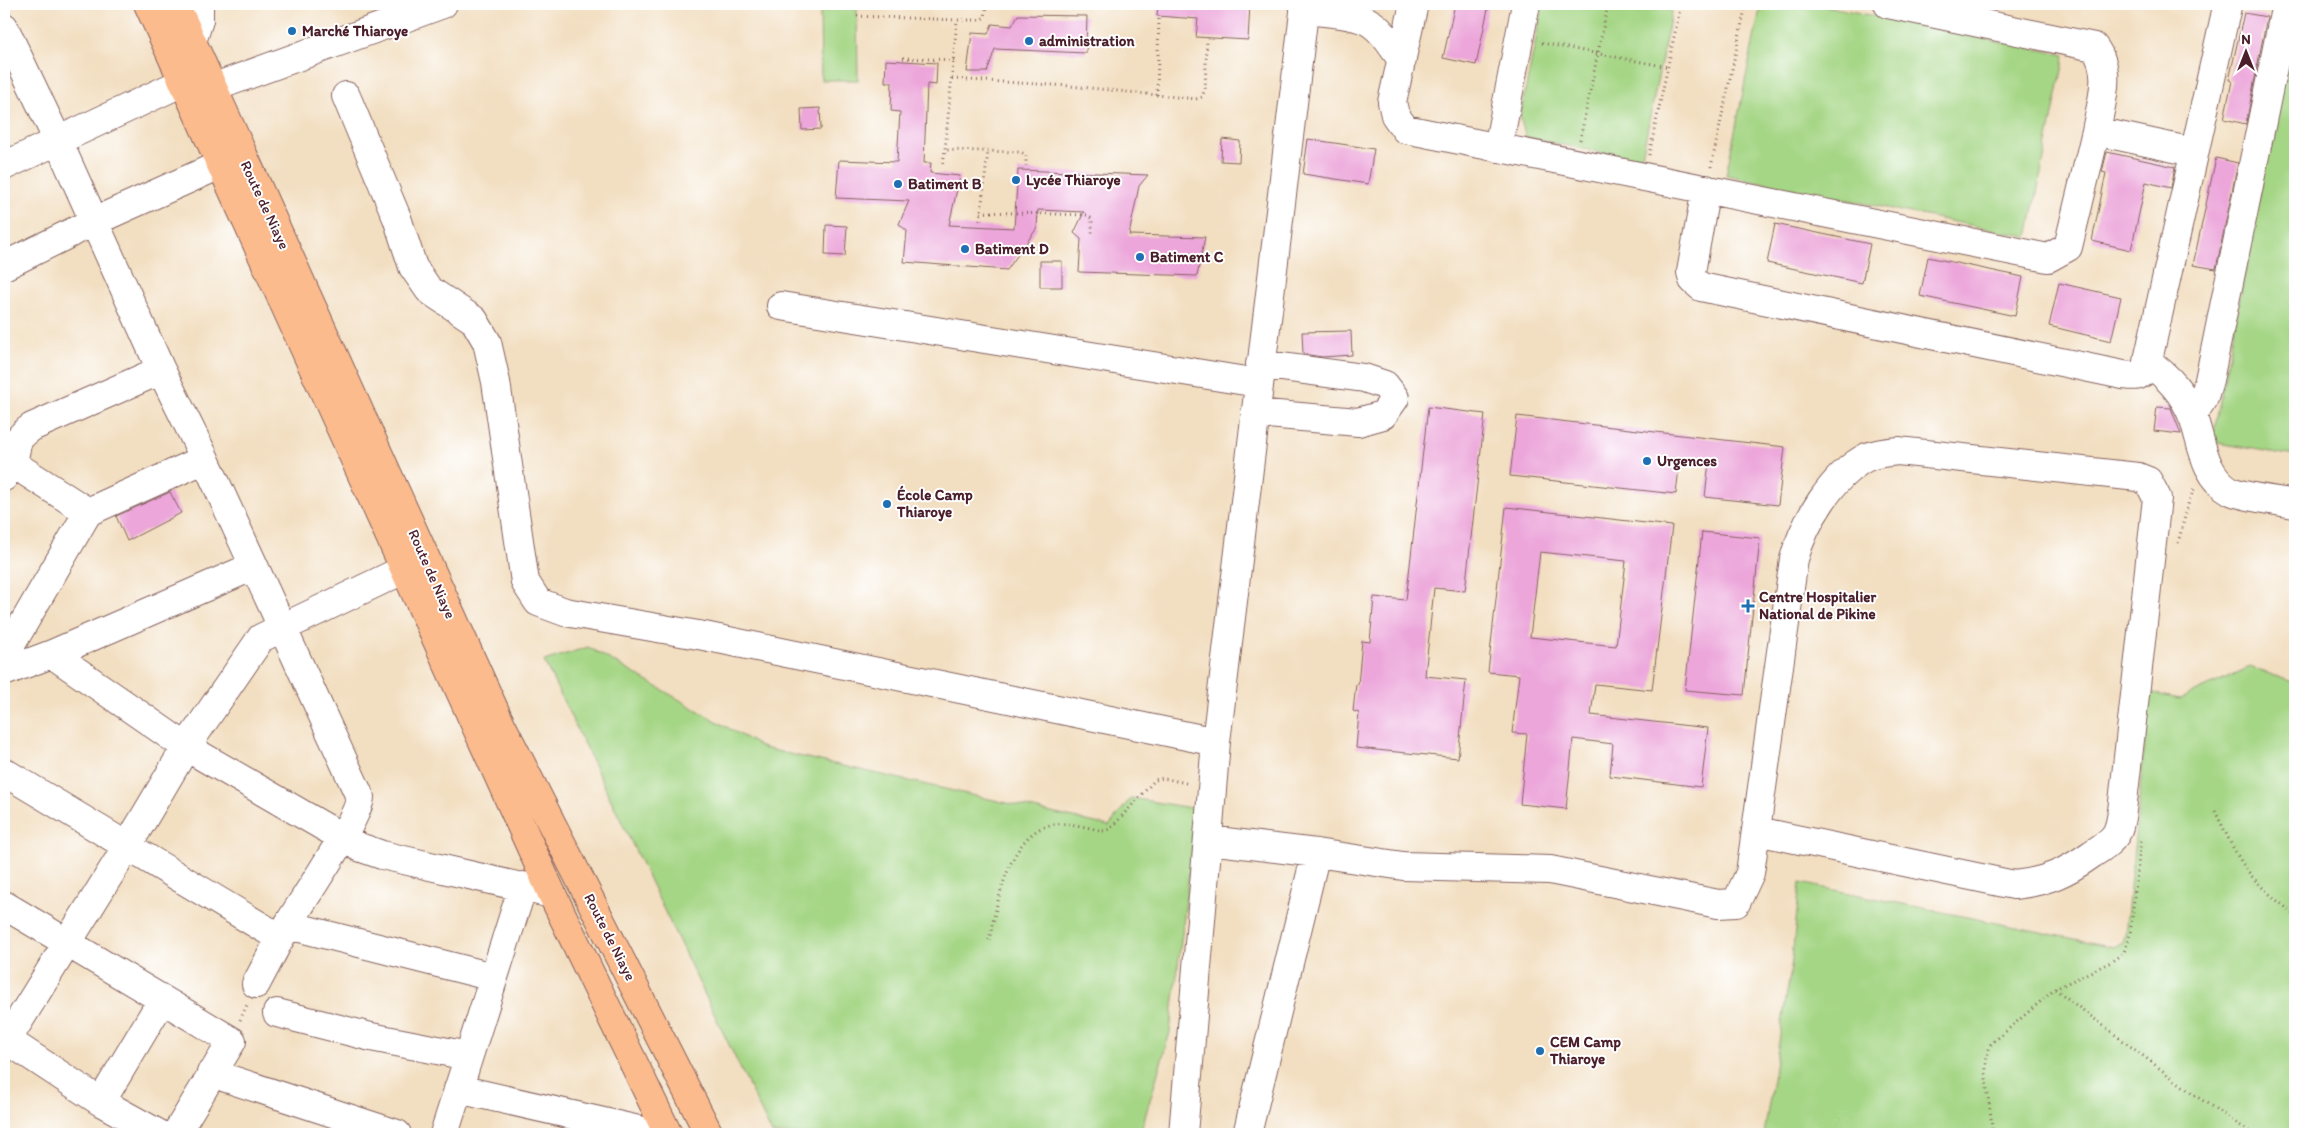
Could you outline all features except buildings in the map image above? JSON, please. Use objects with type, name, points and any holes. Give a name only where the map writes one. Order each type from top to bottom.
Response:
[{"type":"main road","name":"Route de Niaye","points":[[148,4],[195,88],[222,146],[244,185],[498,718],[709,1134]]},
{"type":"main road","name":"Route de Niaye","points":[[175,4],[192,42],[195,88]]},
{"type":"main road","name":"Route de Niaye","points":[[244,185],[403,570],[552,894],[668,1134]]},
{"type":"street","points":[[192,42],[199,20],[199,4]]},
{"type":"street","points":[[4,166],[58,141],[195,88],[443,4]]},
{"type":"street","points":[[1414,4],[1392,102],[1395,115],[1405,129],[2048,258],[2068,247],[2096,131],[2106,75],[2102,57],[2094,47],[1888,4]]},
{"type":"street","points":[[1498,148],[1526,4]]},
{"type":"street","points":[[2192,416],[2204,397],[2209,380],[2286,4],[2295,6]]},
{"type":"street","points":[[1183,1134],[1216,742],[1305,7],[1350,16],[1371,23],[1385,36],[1402,60]]},
{"type":"street","points":[[1706,189],[1691,272],[1693,280],[1701,286],[2122,375],[2135,377],[2141,375],[2147,362],[2227,7]]},
{"type":"street","points":[[4,27],[360,797],[359,806],[342,837],[284,932],[256,984]]},
{"type":"street","points":[[346,96],[397,218],[413,267],[429,290],[474,320],[487,342],[496,382],[526,582],[538,602],[565,612],[704,636],[1216,742]]},
{"type":"street","points":[[2096,131],[2194,152]]},
{"type":"street","points":[[4,266],[95,221],[222,146]]},
{"type":"street","points":[[781,306],[1260,374],[1364,378],[1385,385],[1395,398],[1383,416],[1358,422],[1255,414]]},
{"type":"street","points":[[2147,362],[2170,379],[2192,416],[2206,463],[2219,481],[2232,491],[2295,504]]},
{"type":"street","points":[[88,512],[8,470],[15,445],[21,435],[32,427],[161,370]]},
{"type":"street","points":[[1209,840],[1403,866],[1550,870],[1718,904],[1736,903],[1750,873],[1794,559],[1806,527],[1821,501],[1840,479],[1867,457],[1882,452],[1898,451],[2138,477],[2148,481],[2157,498],[2122,811],[2120,825],[2110,841],[2069,870],[2053,878],[2036,883],[2014,885],[1757,831]]},
{"type":"street","points":[[4,657],[88,512],[205,459]]},
{"type":"street","points":[[4,672],[52,654],[254,566]]},
{"type":"street","points":[[159,1134],[100,1102],[5,1041],[128,845],[186,747],[261,638],[403,570]]},
{"type":"street","points":[[52,654],[186,747],[359,847],[382,855],[552,894]]},
{"type":"street","points":[[4,772],[128,845],[284,932],[493,977]]},
{"type":"street","points":[[1247,1134],[1316,853]]},
{"type":"street","points":[[444,1134],[523,886]]},
{"type":"street","points":[[4,905],[232,1041],[176,1134]]},
{"type":"street","points":[[100,1102],[162,1000]]},
{"type":"street","points":[[277,1013],[363,1035],[468,1056]]},
{"type":"street","points":[[211,1073],[397,1134]]},
{"type":"street","points":[[458,1089],[656,1134]]},
{"type":"path","points":[[857,16],[980,20],[985,17],[987,4]]},
{"type":"path","points":[[1575,163],[1608,4]]},
{"type":"path","points":[[1644,177],[1681,4]]},
{"type":"path","points":[[1706,189],[1746,4]]},
{"type":"path","points":[[1157,95],[1159,16]]},
{"type":"path","points":[[943,163],[957,20]]},
{"type":"path","points":[[1519,39],[1668,67]]},
{"type":"path","points":[[952,79],[1070,86],[1196,99],[1202,97],[1205,89],[1207,40]]},
{"type":"path","points":[[903,58],[954,60]]},
{"type":"path","points":[[944,150],[1024,153],[1026,166]]},
{"type":"path","points":[[980,220],[988,152]]},
{"type":"path","points":[[981,212],[1087,215],[1092,219],[1092,233]]},
{"type":"path","points":[[988,940],[1008,868],[1017,854],[1040,829],[1061,824],[1104,831],[1110,829],[1155,780],[1163,778],[1212,789]]},
{"type":"path","points":[[2215,811],[2248,871],[2271,895],[2295,915]]},
{"type":"path","points":[[232,1041],[256,984]]},
{"type":"path","points":[[2055,989],[2196,1096],[2253,1134]]},
{"type":"green space","points":[[1543,4],[1673,4],[1641,161],[1526,137],[1520,117]]},
{"type":"green space","points":[[1761,4],[1816,4],[2065,55],[2028,237],[1726,175]]},
{"type":"green space","points":[[857,8],[858,80],[821,80],[820,9]]},
{"type":"green space","points":[[2288,49],[2295,50],[2295,456],[2212,442]]},
{"type":"green space","points":[[588,647],[763,748],[1109,826],[1131,798],[1197,809],[1170,1032],[1140,1134],[772,1134],[544,661]]},
{"type":"green space","points":[[2250,667],[2295,683],[2295,1134],[1764,1134],[1791,968],[1800,883],[2114,947],[2123,942],[2125,935],[2150,693],[2180,699]]},
{"type":"place","name":"Marché Thiaroye","points":[[292,31]]},
{"type":"place","name":"administration","points":[[1029,41]]},
{"type":"place","name":"Lycée Thiaroye","points":[[1016,180]]},
{"type":"place","name":"Batiment B","points":[[898,184]]},
{"type":"place","name":"Batiment D","points":[[965,249]]},
{"type":"place","name":"Batiment C","points":[[1140,257]]},
{"type":"place","name":"Urgences","points":[[1647,461]]},
{"type":"place","name":"École Camp Thiaroye","points":[[887,504]]},
{"type":"place","name":"Centre Hospitalier National de Pikine","points":[[1748,606]]},
{"type":"place","name":"CEM Camp Thiaroye","points":[[1540,1051]]}]
